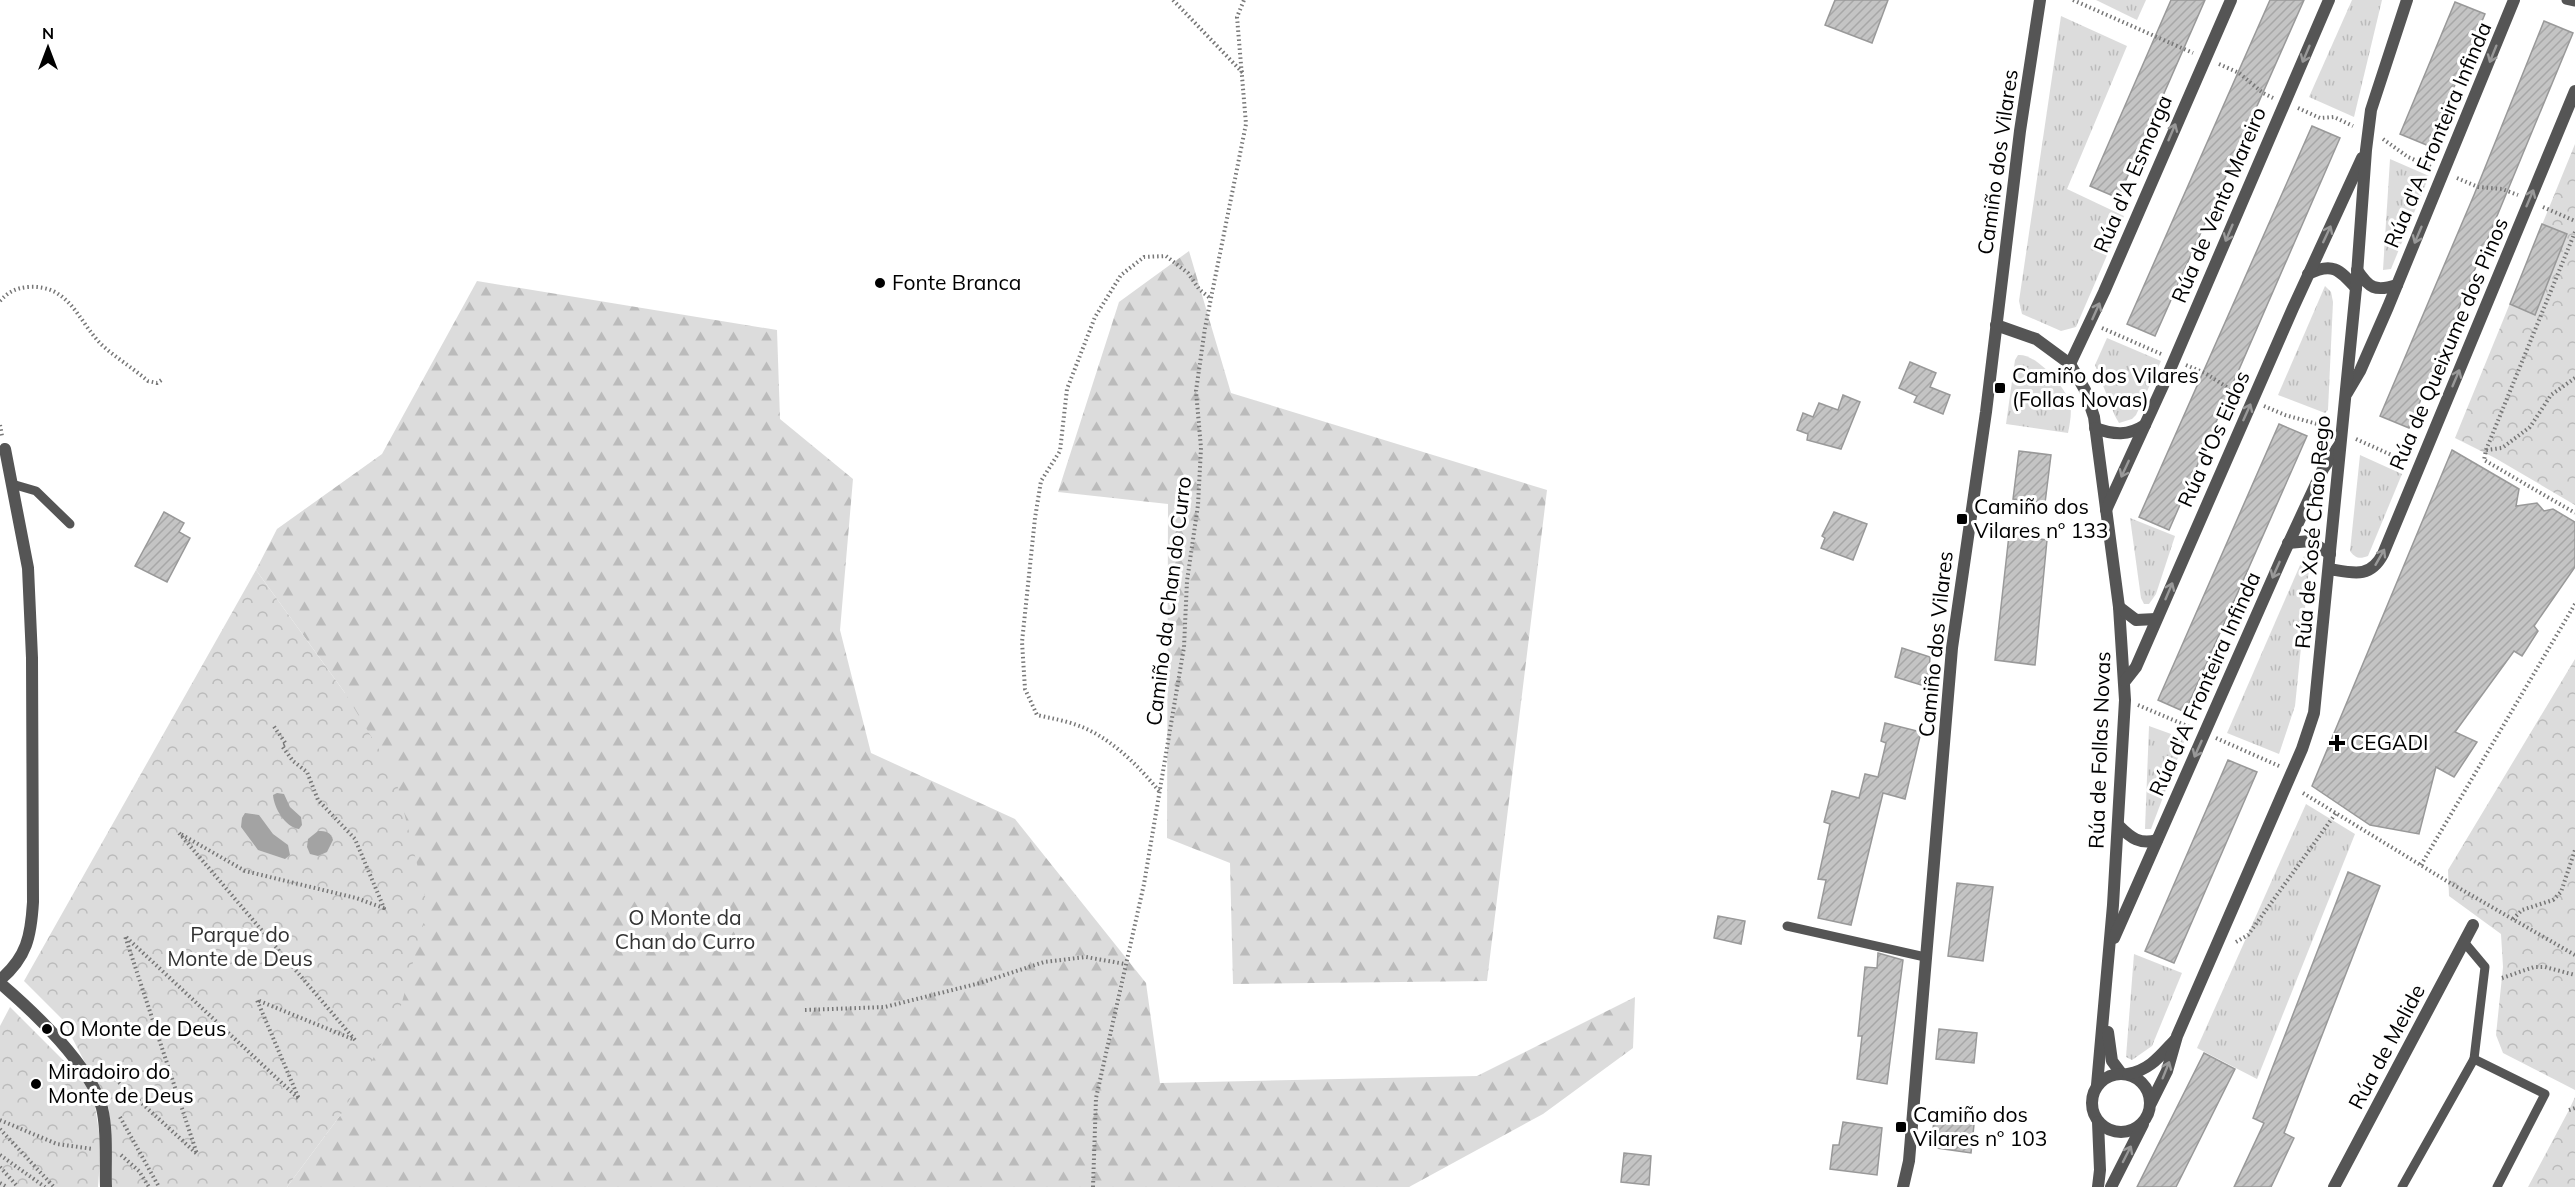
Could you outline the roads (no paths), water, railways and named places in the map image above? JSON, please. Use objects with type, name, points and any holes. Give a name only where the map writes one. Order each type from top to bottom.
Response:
[{"type":"street","name":"Camiño dos Vilares","points":[[1903,1187],[1909,1161],[1952,648],[2020,131],[2040,0]]},
{"type":"street","name":"Rúa d'A Esmorga","points":[[2070,364],[2104,292],[2231,0]]},
{"type":"street","name":"Rúa de Vento Mareiro","points":[[2106,510],[2329,0]]},
{"type":"street","name":"Rúa d'A Fronteira Infinda","points":[[2345,396],[2360,371],[2397,285],[2514,0]]},
{"type":"street","name":"Rúa de Xosé Chao Rego","points":[[2151,1103],[2167,1071],[2177,1036],[2312,722],[2318,689],[2371,110],[2403,3]]},
{"type":"street","name":"Rúa de Queixume dos Pinos","points":[[2329,569],[2357,573],[2366,571],[2378,563],[2383,554],[2575,91]]},
{"type":"street","name":"Rúa d'Os Eidos","points":[[2125,681],[2136,666],[2308,274],[2366,150]]},
{"type":"street","points":[[2308,274],[2321,267],[2330,267],[2342,273],[2356,288]]},
{"type":"street","points":[[2356,270],[2366,283],[2376,288],[2385,289],[2397,285]]},
{"type":"street","name":"Rúa de Follas Novas","points":[[1996,326],[2036,339],[2053,349],[2070,364],[2085,390],[2095,428],[2119,607],[2125,681],[2119,826],[2097,1085]]},
{"type":"street","points":[[2095,428],[2112,434],[2125,434],[2135,432],[2145,425]]},
{"type":"street","name":"Rúa d'A Fronteira Infinda","points":[[2110,949],[2288,543],[2323,468],[2340,443]]},
{"type":"street","points":[[4,449],[24,543],[29,580],[32,658],[33,902],[32,923],[22,955],[15,967],[0,982],[72,1057],[91,1082],[99,1099],[104,1121],[106,1187]]},
{"type":"street","points":[[2288,543],[2310,542],[2330,554]]},
{"type":"street","points":[[2119,607],[2136,620],[2156,619]]},
{"type":"street","points":[[2119,826],[2129,837],[2139,842],[2157,840]]},
{"type":"street","name":"Rúa de Melide","points":[[2334,1187],[2473,925]]},
{"type":"street","name":"Rúa de Follas Novas","points":[[2104,1012],[2112,1061],[2124,1073]]},
{"type":"street","name":"Rúa de Xosé Chao Rego","points":[[2124,1073],[2142,1071],[2154,1063],[2177,1036]]},
{"type":"street","points":[[2098,1187],[2100,1170],[2098,1122],[2092,1103],[2097,1085],[2104,1078],[2124,1073],[2145,1084],[2151,1103],[2144,1122],[2111,1187]]},
{"type":"street","points":[[2098,1122],[2113,1131],[2121,1132],[2130,1131],[2144,1122]]},
{"type":"lane","points":[[2566,0],[2575,2]]},
{"type":"lane","points":[[12,484],[26,486],[36,491],[70,524]]},
{"type":"lane","points":[[1787,926],[1926,957]]},
{"type":"lane","points":[[2402,1187],[2474,1059],[2485,967],[2464,942]]},
{"type":"lane","points":[[2474,1059],[2545,1094],[2497,1187]]},
{"type":"place","name":"Fonte Branca","points":[[880,283]]},
{"type":"place","name":"Camiño dos Vilares (Follas Novas)","points":[[2000,388]]},
{"type":"place","name":"Camiño dos Vilares nº 133","points":[[1962,519]]},
{"type":"place","name":"CEGADI","points":[[2337,743]]},
{"type":"place","name":"O Monte de Deus","points":[[47,1029]]},
{"type":"place","name":"Miradoiro do Monte de Deus","points":[[36,1084]]},
{"type":"place","name":"Camiño dos Vilares nº 103","points":[[1901,1127]]},
{"type":"park label","name":"O Monte da Chan do Curro","points":[[685,930]]},
{"type":"park label","name":"Parque do Monte de Deus","points":[[240,947]]}]
